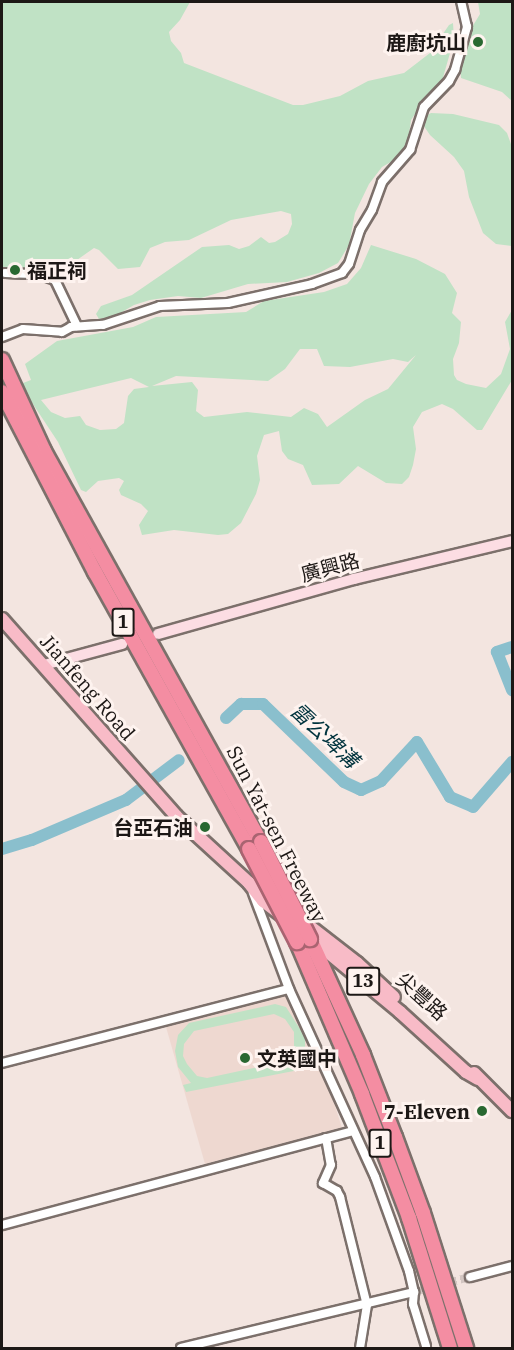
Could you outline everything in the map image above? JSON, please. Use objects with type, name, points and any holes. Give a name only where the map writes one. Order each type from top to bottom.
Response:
[{"type":"highway","name":"Sun Yat-sen Freeway","points":[[2,360],[44,452],[255,846],[363,1055],[423,1213],[466,1348]]},
{"type":"highway","name":"Sun Yat-sen Freeway","points":[[2,392],[95,572],[255,846]]},
{"type":"highway","name":"Sun Yat-sen Freeway","points":[[303,941],[409,1218],[450,1348]]},
{"type":"main road","name":"Jianfeng Road","points":[[2,619],[159,797],[209,848],[249,883]]},
{"type":"main road","name":"13","points":[[249,883],[263,901],[326,949],[466,1072],[478,1079],[513,1112]]},
{"type":"street","points":[[2,337],[23,329],[62,332],[77,326],[115,322],[160,306],[228,303],[312,284],[342,273],[349,264],[360,231],[372,210],[382,182],[410,150],[424,107],[449,81],[455,70],[467,27],[461,2]]},
{"type":"street","points":[[4,273],[39,274],[55,280],[77,326]]},
{"type":"street","name":"廣興路","points":[[158,634],[354,579],[513,541]]},
{"type":"street","points":[[44,665],[122,644]]},
{"type":"street","points":[[249,883],[289,989],[375,1177],[414,1292],[413,1304],[426,1346]]},
{"type":"street","points":[[2,1062],[289,989]]},
{"type":"street","points":[[2,1225],[352,1131]]},
{"type":"street","points":[[326,1138],[331,1166],[323,1183],[337,1191],[340,1197],[367,1305],[360,1348]]},
{"type":"street","points":[[470,1277],[513,1266]]},
{"type":"street","points":[[181,1348],[414,1292]]},
{"type":"shaded area","name":"文英國中","points":[[287,995],[330,1090],[342,1128],[205,1164],[166,1027]]},
{"type":"green space","points":[[2,2],[190,2],[180,20],[169,32],[171,41],[181,53],[184,63],[293,105],[303,105],[340,96],[368,81],[404,73],[430,53],[449,25],[453,23],[454,39],[442,81],[429,93],[411,120],[408,142],[401,156],[382,167],[369,184],[355,213],[349,245],[338,263],[319,273],[287,282],[248,284],[201,298],[178,296],[150,300],[134,305],[115,316],[99,319],[96,314],[101,306],[132,295],[202,247],[229,245],[239,249],[249,246],[261,237],[269,243],[275,242],[288,234],[292,224],[291,214],[281,211],[231,220],[189,240],[165,242],[150,248],[140,267],[118,269],[94,248],[57,274],[29,269],[7,272],[2,277]]},
{"type":"green space","points":[[478,2],[512,2],[512,101],[502,92],[461,78],[460,63],[466,37],[480,14]]},
{"type":"green space","points":[[431,113],[453,114],[499,125],[507,133],[512,147],[512,246],[496,244],[483,233],[469,197],[464,171],[454,157],[430,135],[421,122],[422,118]]},
{"type":"green space","points":[[371,245],[416,259],[445,274],[457,293],[452,313],[461,322],[459,343],[453,359],[454,375],[457,380],[466,384],[486,388],[501,374],[510,349],[505,322],[512,310],[512,380],[482,430],[477,430],[453,409],[442,404],[422,412],[413,427],[416,449],[413,465],[409,477],[402,484],[386,483],[358,466],[339,484],[312,485],[303,465],[288,459],[282,451],[279,431],[264,435],[257,456],[260,480],[256,494],[241,523],[228,534],[174,530],[142,535],[139,525],[148,511],[141,504],[121,495],[119,490],[124,481],[119,478],[98,481],[86,492],[81,490],[58,442],[23,389],[23,383],[31,380],[25,364],[57,341],[133,327],[156,317],[246,312],[264,301],[324,292],[347,284],[361,268]],"holes":[[[300,349],[317,349],[324,366],[350,367],[393,359],[408,362],[416,355],[388,389],[365,400],[327,427],[318,414],[304,408],[291,417],[247,412],[204,417],[196,411],[198,390],[192,382],[152,386],[176,376],[268,381],[285,369]],[[131,378],[149,387],[134,389],[128,396],[124,423],[116,429],[100,430],[86,425],[80,416],[65,418],[51,412],[41,400]]]},
{"type":"green space","points":[[275,1004],[286,1007],[305,1037],[305,1047],[295,1062],[302,1061],[304,1069],[186,1092],[183,1085],[191,1083],[178,1067],[175,1051],[178,1035],[189,1023]],"holes":[[[274,1014],[285,1019],[294,1032],[294,1051],[286,1061],[207,1078],[197,1076],[183,1056],[184,1044],[194,1031]]]},
{"type":"waterway","name":"雷公埤溝","points":[[512,647],[497,652],[512,690]]},
{"type":"waterway","name":"雷公埤溝","points":[[226,718],[241,704],[263,704],[344,782],[361,790],[381,781],[417,742],[450,797],[473,807],[512,762]]},
{"type":"waterway","name":"雷公埤溝","points":[[2,849],[32,840],[126,800],[179,760]]},
{"type":"tunnel","points":[[414,1292],[470,1277]]},
{"type":"place","name":"鹿廚坑山","points":[[478,42]]},
{"type":"place","name":"福正祠","points":[[15,270]]},
{"type":"place","name":"台亞石油","points":[[205,827]]},
{"type":"place","name":"文英國中","points":[[245,1058]]},
{"type":"place","name":"7-Eleven","points":[[482,1111]]}]
